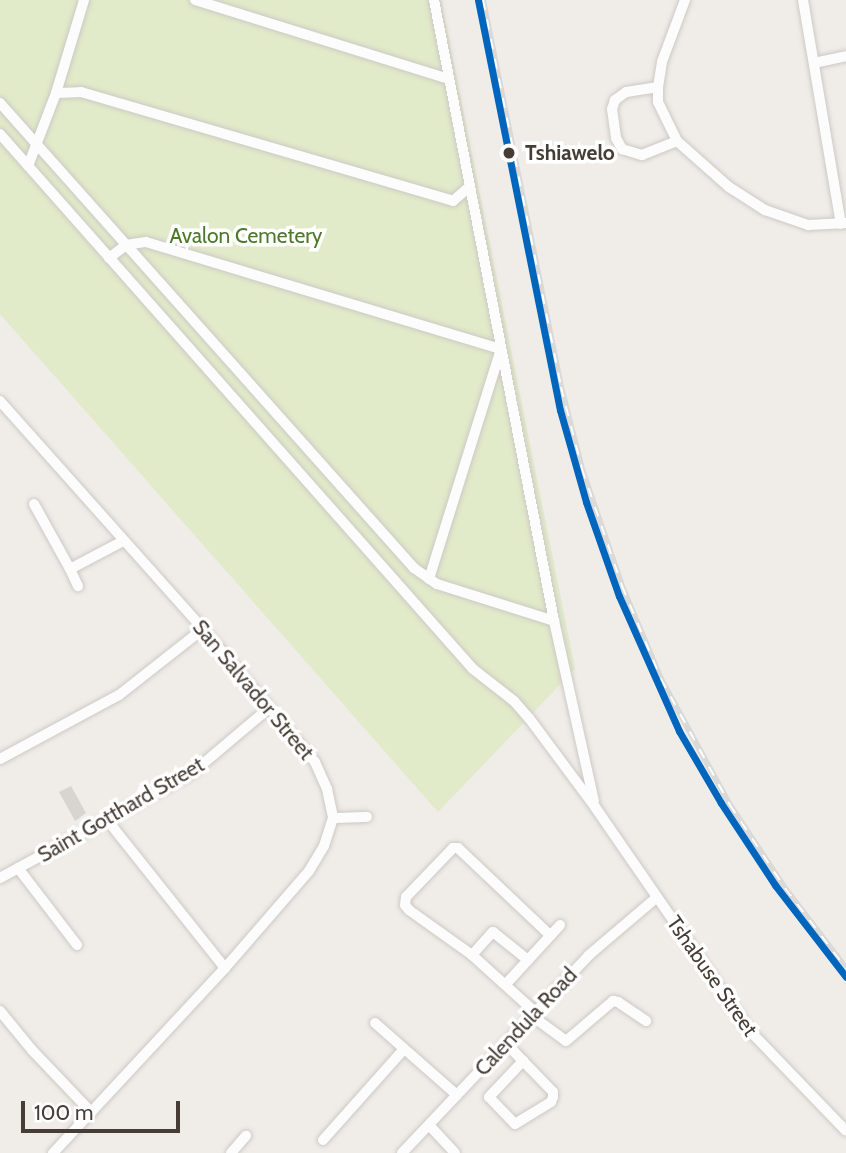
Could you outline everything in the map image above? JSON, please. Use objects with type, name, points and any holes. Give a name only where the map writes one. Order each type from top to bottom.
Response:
[{"type":"street","points":[[28,166],[56,93],[84,0]]},
{"type":"street","points":[[195,0],[448,79]]},
{"type":"street","points":[[435,0],[468,188],[554,621],[595,807]]},
{"type":"street","points":[[685,0],[662,62],[658,87],[658,102],[677,141],[729,187],[765,210],[808,225],[844,224],[803,0]]},
{"type":"street","points":[[814,63],[846,56]]},
{"type":"street","points":[[658,87],[626,92],[615,100],[612,109],[616,138],[622,149],[642,155],[677,141]]},
{"type":"street","points":[[56,93],[81,92],[453,201],[468,188]]},
{"type":"street","points":[[0,103],[414,568],[429,579],[554,621]]},
{"type":"street","name":"Tshabuse Street","points":[[0,134],[473,669],[521,709],[595,807],[748,1029],[846,1131]]},
{"type":"street","points":[[109,258],[127,245],[146,242],[501,349]]},
{"type":"street","points":[[429,579],[501,349]]},
{"type":"street","name":"San Salvador Street","points":[[0,401],[203,629],[315,762],[327,789],[333,818]]},
{"type":"street","points":[[34,504],[78,586]]},
{"type":"street","points":[[70,569],[123,541]]},
{"type":"street","points":[[0,759],[119,695],[203,629]]},
{"type":"street","name":"Saint Gotthard Street","points":[[0,878],[192,773],[269,708]]},
{"type":"street","points":[[53,1153],[225,968],[315,864],[333,818],[367,817]]},
{"type":"street","points":[[108,821],[225,968]]},
{"type":"street","points":[[551,935],[462,850],[453,848],[406,897],[405,905],[506,984],[533,1014],[566,1041],[570,1041],[613,1001],[646,1021]]},
{"type":"street","points":[[18,868],[77,945]]},
{"type":"street","name":"Calendula Road","points":[[402,1153],[615,930],[656,898]]},
{"type":"street","points":[[506,984],[561,925]]},
{"type":"street","points":[[472,956],[493,932],[528,960]]},
{"type":"street","points":[[0,1011],[32,1050],[91,1112]]},
{"type":"street","points":[[374,1023],[457,1095]]},
{"type":"street","points":[[506,1043],[553,1092],[551,1102],[515,1124],[489,1097],[523,1061]]},
{"type":"street","points":[[323,1140],[404,1049]]},
{"type":"street","points":[[429,1125],[455,1153]]},
{"type":"street","points":[[231,1153],[246,1136]]},
{"type":"green space","name":"Avalon Cemetery","points":[[0,0],[441,0],[575,669],[438,812],[0,314]]},
{"type":"building","points":[[71,786],[86,813],[75,821],[59,792]]},
{"type":"railway","points":[[483,0],[561,387],[582,469],[622,586],[661,679],[730,805],[785,888],[846,968]]},
{"type":"transit line","points":[[478,0],[560,410],[586,502],[619,596],[679,731],[721,803],[775,885],[846,977]]},
{"type":"place","name":"Tshiawelo","points":[[509,153]]}]
